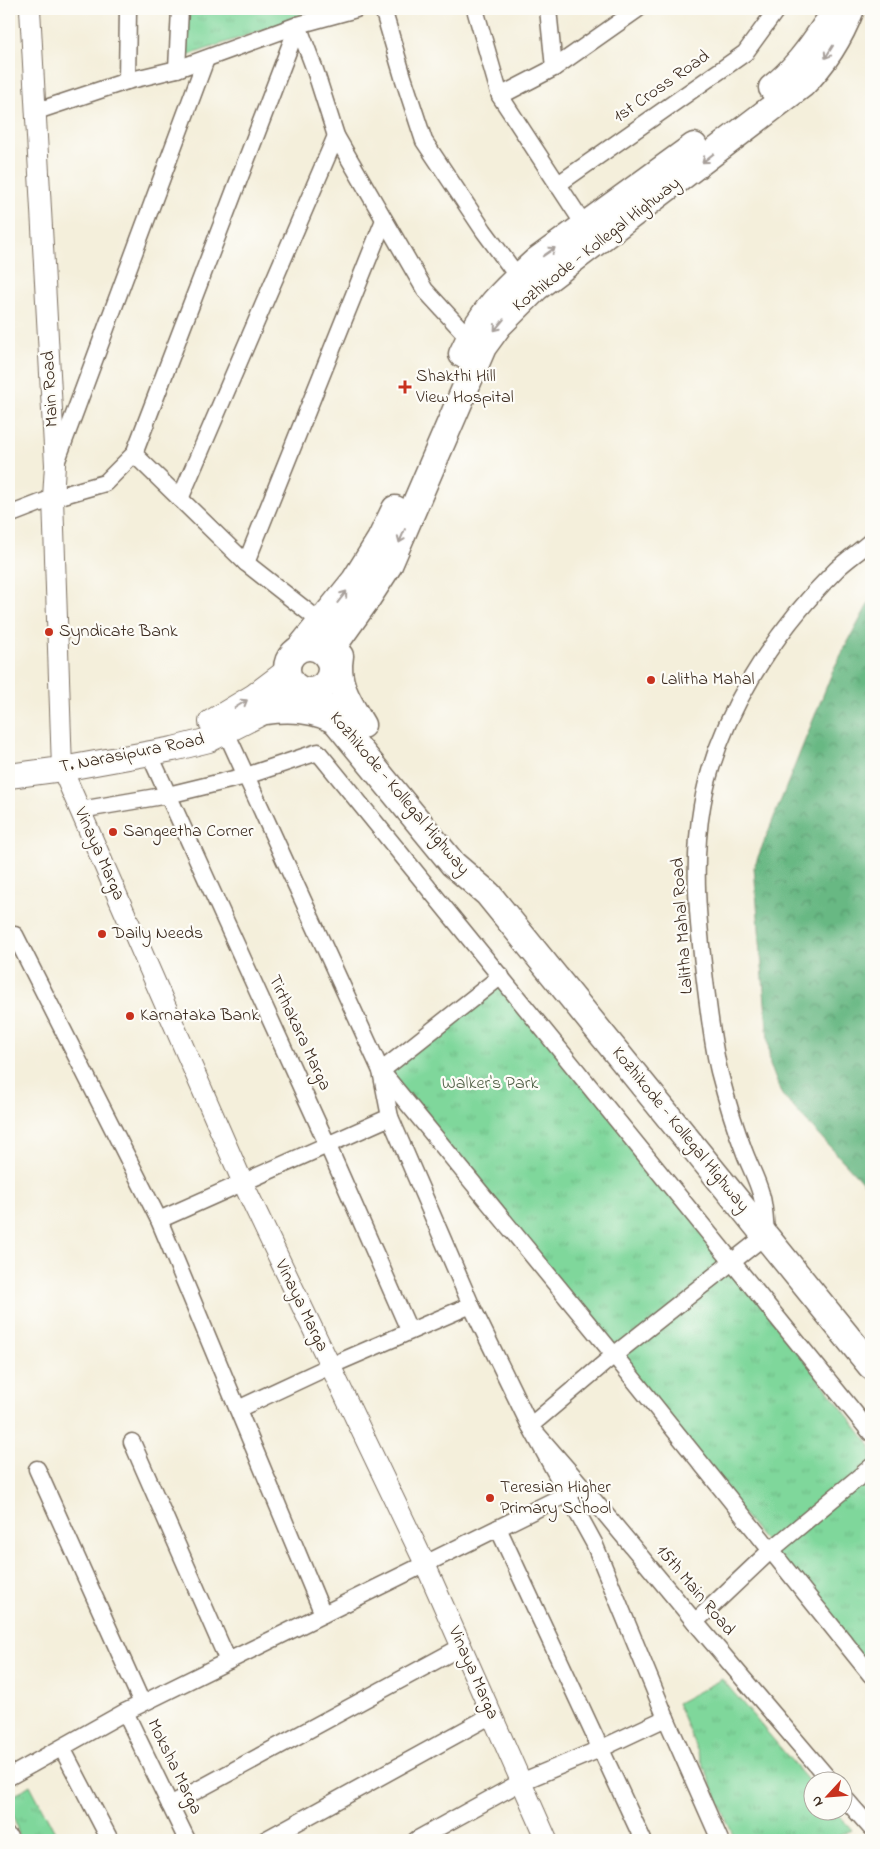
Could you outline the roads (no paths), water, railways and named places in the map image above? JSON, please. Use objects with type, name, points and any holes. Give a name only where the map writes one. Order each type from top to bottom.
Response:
[{"type":"main road","name":"Kozhikode - Kollegal Highway","points":[[327,655],[389,565],[454,393],[469,338],[481,316],[497,297],[536,261],[785,78],[810,50],[828,22],[833,9]]},
{"type":"main road","name":"Kozhikode - Kollegal Highway","points":[[300,648],[355,580],[380,540],[454,393],[499,325],[536,288],[802,85],[820,66],[843,31],[851,9]]},
{"type":"main road","points":[[350,622],[343,641],[339,673],[341,687],[362,725]]},
{"type":"main road","points":[[307,646],[315,647],[327,655],[331,662],[332,670],[330,677],[314,689],[292,684],[287,671],[290,657],[300,648],[307,646]]},
{"type":"main road","name":"T. Narasipura Road","points":[[9,776],[62,761],[201,728],[254,696],[287,671]]},
{"type":"main road","name":"Kozhikode - Kollegal Highway","points":[[314,689],[362,725],[465,852],[488,894]]},
{"type":"main road","name":"Kozhikode - Kollegal Highway","points":[[314,689],[337,722],[453,864],[488,894],[871,1366]]},
{"type":"main road","name":"T. Narasipura Road","points":[[9,760],[62,761],[149,753],[189,746],[209,740],[265,711],[314,689]]},
{"type":"main road","points":[[265,711],[303,710],[323,714],[337,722]]},
{"type":"street","name":"Main Road","points":[[30,9],[55,465],[52,498],[62,761]]},
{"type":"street","points":[[126,81],[128,9]]},
{"type":"street","points":[[177,69],[180,9]]},
{"type":"street","points":[[383,9],[424,141],[484,231],[518,277]]},
{"type":"street","points":[[475,9],[500,96],[585,226]]},
{"type":"street","points":[[548,9],[554,68]]},
{"type":"street","points":[[500,96],[554,68],[638,9]]},
{"type":"street","name":"1st Cross Road","points":[[558,185],[745,53],[777,9]]},
{"type":"street","points":[[37,111],[126,81],[206,60],[298,25],[350,10]]},
{"type":"street","points":[[298,25],[315,70],[336,136],[425,290],[469,338]]},
{"type":"street","points":[[9,515],[52,498],[104,483],[134,454],[298,25]]},
{"type":"street","points":[[55,465],[206,60]]},
{"type":"street","points":[[180,499],[336,136]]},
{"type":"street","points":[[246,563],[384,220]]},
{"type":"street","points":[[134,454],[246,563],[321,622]]},
{"type":"street","name":"Lalitha Mahal Road","points":[[766,1236],[762,1195],[730,1111],[711,1030],[702,961],[698,906],[697,858],[702,806],[712,765],[745,688],[772,646],[802,608],[836,570],[871,541]]},
{"type":"street","points":[[226,732],[381,1071],[390,1117],[472,1305],[530,1426],[594,1543],[666,1718],[720,1840]]},
{"type":"street","points":[[80,810],[168,795],[246,776],[318,752],[871,1434]]},
{"type":"street","name":"Tirthakara Marga","points":[[149,753],[328,1146],[409,1330]]},
{"type":"street","name":"Vinaya Marga","points":[[62,761],[80,810],[242,1183],[425,1564],[547,1840]]},
{"type":"street","points":[[15,935],[159,1220],[323,1614]]},
{"type":"street","points":[[381,1071],[501,976]]},
{"type":"street","points":[[381,1071],[614,1355],[871,1675]]},
{"type":"street","points":[[159,1220],[390,1117]]},
{"type":"street","points":[[530,1426],[614,1355],[766,1236]]},
{"type":"street","points":[[238,1409],[409,1330],[472,1305]]},
{"type":"street","name":"15th Main Road","points":[[530,1426],[822,1772]]},
{"type":"street","points":[[132,1442],[228,1661]]},
{"type":"street","points":[[695,1622],[770,1551],[871,1467]]},
{"type":"street","points":[[37,1469],[142,1704]]},
{"type":"street","points":[[9,1777],[125,1712],[582,1486]]},
{"type":"street","points":[[498,1528],[643,1840]]},
{"type":"street","points":[[170,1805],[461,1647]]},
{"type":"street","name":"Moksha Marga","points":[[125,1712],[187,1840]]},
{"type":"street","points":[[265,1840],[492,1715]]},
{"type":"street","points":[[416,1840],[521,1782],[600,1749],[666,1718]]},
{"type":"street","points":[[62,1748],[110,1840]]},
{"type":"street","points":[[852,1806],[871,1828]]},
{"type":"place","name":"Shakthi Hill View Hospital","points":[[405,387]]},
{"type":"place","name":"Syndicate Bank","points":[[49,632]]},
{"type":"place","name":"Lalitha Mahal","points":[[651,680]]},
{"type":"place","name":"Sangeetha Corner","points":[[113,832]]},
{"type":"place","name":"Daily Needs","points":[[102,934]]},
{"type":"place","name":"Karnataka Bank","points":[[130,1016]]},
{"type":"place","name":"Teresian Higher Primary School","points":[[490,1498]]},
{"type":"park label","name":"Walker's Park","points":[[490,1084]]}]
